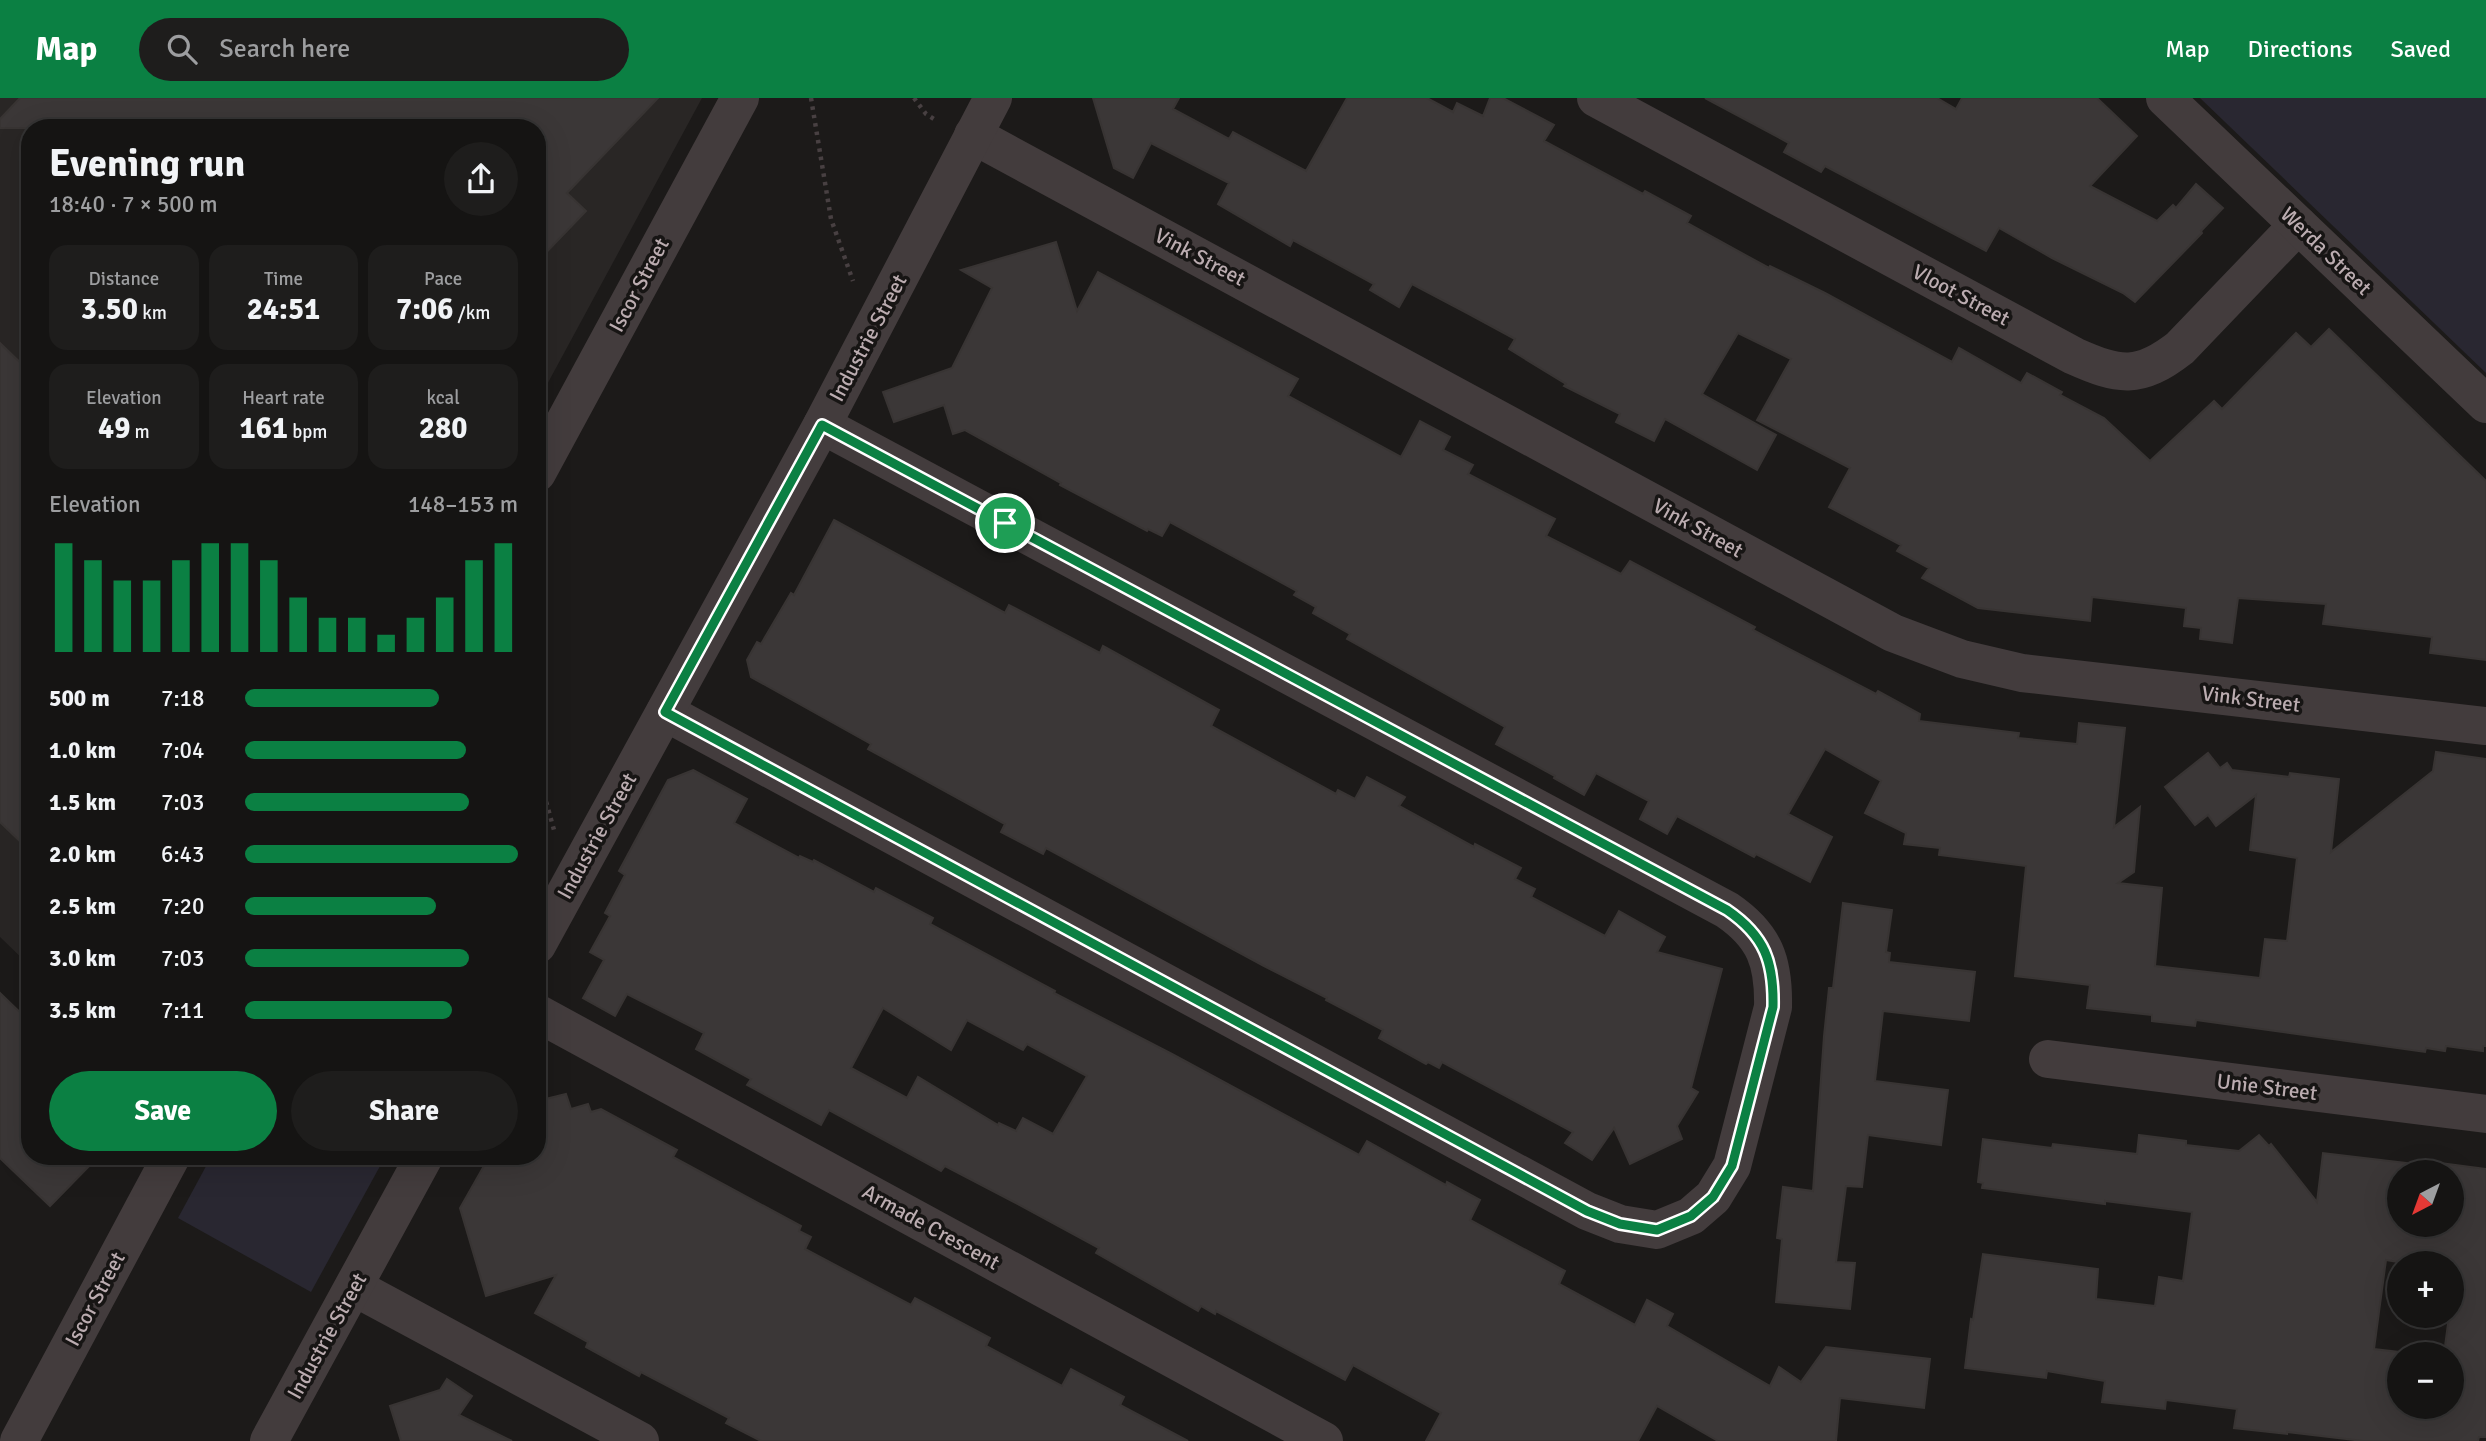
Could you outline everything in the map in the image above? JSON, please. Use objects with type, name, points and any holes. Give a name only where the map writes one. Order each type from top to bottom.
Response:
[{"type":"street","name":"Iscor Street","points":[[546,456],[740,98]]},
{"type":"street","name":"Industrie Street","points":[[546,929],[822,425],[993,98]]},
{"type":"street","name":"Vloot Street","points":[[1596,98],[2074,356],[2108,371],[2138,372],[2162,362],[2180,348],[2298,225]]},
{"type":"street","name":"Werda Street","points":[[2165,98],[2486,404]]},
{"type":"street","name":"Vink Street","points":[[973,135],[1893,634],[1962,659],[2022,673],[2486,726]]},
{"type":"street","points":[[665,712],[1587,1211],[1620,1224],[1657,1230],[1691,1216],[1713,1197],[1732,1166],[1773,1007],[1774,982],[1768,957],[1756,935],[1742,920],[822,425]]},
{"type":"street","name":"Armade Crescent","points":[[546,1018],[1324,1441]]},
{"type":"street","name":"Unie Street","points":[[2048,1059],[2486,1114]]},
{"type":"street","name":"Iscor Street","points":[[19,1441],[167,1165]]},
{"type":"street","name":"Industrie Street","points":[[269,1441],[420,1165]]},
{"type":"street","points":[[354,1287],[640,1441]]},
{"type":"path","points":[[811,98],[831,219],[854,283],[879,316]]},
{"type":"shaded area","points":[[0,98],[702,98],[546,386],[546,119],[21,119],[21,957],[0,937]]},
{"type":"shaded area","points":[[2200,98],[2486,98],[2486,373]]},
{"type":"shaded area","points":[[207,1165],[381,1165],[311,1292],[178,1218]]},
{"type":"building","points":[[20,98],[658,98],[567,193],[586,211],[546,253],[546,119],[21,119],[21,128],[0,128],[0,119]]},
{"type":"building","points":[[1093,98],[1179,98],[1173,109],[1229,139],[1233,132],[1306,171],[1347,98],[1427,98],[1453,112],[1457,103],[1483,116],[1490,98],[1503,98],[1554,125],[1544,141],[1643,194],[1645,191],[1691,216],[1687,223],[1769,268],[1770,266],[1825,293],[1952,362],[1959,348],[2021,383],[2027,373],[2062,392],[2060,395],[2104,418],[2150,461],[2214,401],[2222,409],[2296,333],[2311,347],[2329,329],[2486,481],[2486,660],[2430,653],[2432,637],[2323,624],[2326,604],[2238,598],[2232,643],[2200,639],[2201,628],[2184,626],[2186,608],[2092,597],[2090,621],[1978,608],[1922,578],[1929,568],[1897,551],[1901,545],[1829,507],[1850,468],[1757,420],[1791,359],[1738,333],[1702,394],[1776,435],[1757,470],[1665,419],[1654,441],[1616,422],[1620,414],[1564,386],[1566,384],[1509,349],[1515,339],[1412,284],[1399,307],[1370,290],[1374,284],[1293,240],[1290,246],[1218,204],[1229,183],[1151,143],[1133,178],[1114,168]]},
{"type":"building","points":[[1705,98],[1937,98],[1956,109],[1962,98],[2097,98],[2137,136],[2090,186],[2157,221],[2173,205],[2176,208],[2196,184],[2223,208],[2135,302],[2123,293],[1999,228],[1986,251],[1825,166],[1821,172],[1784,152],[1789,143]]},
{"type":"building","points":[[1056,242],[1077,311],[1098,272],[1298,379],[1288,396],[1401,457],[1420,421],[1450,437],[1443,450],[1473,465],[1468,474],[1555,519],[1546,536],[1621,574],[1630,561],[1755,627],[1753,630],[1920,714],[1919,721],[2019,733],[2018,738],[2077,744],[2079,723],[2125,728],[2114,827],[2140,807],[2134,872],[2118,883],[2162,888],[2155,966],[2260,978],[2265,939],[2287,941],[2297,858],[2250,850],[2256,795],[2216,826],[2208,815],[2195,825],[2165,787],[2208,753],[2220,768],[2227,763],[2232,770],[2289,777],[2290,773],[2339,779],[2331,852],[2433,771],[2436,752],[2486,759],[2486,1046],[2483,1046],[2483,1051],[2446,1046],[2445,1051],[2426,1048],[2425,1052],[2196,1020],[2195,1026],[2152,1021],[2152,1015],[2087,1008],[2090,985],[2015,976],[2026,866],[1939,855],[1940,848],[1904,844],[1906,833],[1865,813],[1881,781],[1825,749],[1788,814],[1832,837],[1810,882],[1756,854],[1754,857],[1677,816],[1667,834],[1640,819],[1649,801],[1596,773],[1584,795],[1496,744],[1505,727],[1347,639],[1350,634],[1313,613],[1316,607],[1294,595],[1297,591],[1170,522],[1162,536],[1148,529],[1147,531],[965,430],[953,434],[944,405],[894,422],[883,392],[952,368],[992,288],[961,270]]},
{"type":"building","points":[[0,343],[21,363],[21,842],[0,822]]},
{"type":"building","points":[[834,520],[1005,613],[1009,605],[1100,653],[1103,646],[1219,710],[1211,726],[1336,794],[1338,790],[1355,799],[1367,777],[1405,797],[1399,806],[1474,847],[1475,844],[1521,868],[1515,879],[1535,889],[1531,897],[1605,936],[1619,911],[1665,937],[1657,952],[1722,969],[1691,1088],[1698,1092],[1677,1126],[1682,1139],[1630,1164],[1614,1128],[1592,1160],[1565,1143],[1573,1132],[1442,1062],[1439,1068],[1428,1062],[1426,1064],[1379,1038],[1383,1030],[1326,1000],[1327,998],[1046,848],[1043,854],[1001,832],[1005,824],[868,749],[871,744],[751,677],[747,660],[757,642],[761,644],[791,593],[794,595]]},
{"type":"building","points":[[693,770],[747,799],[734,823],[799,858],[800,856],[813,862],[814,860],[874,892],[876,888],[933,918],[930,924],[1055,991],[1054,993],[1359,1155],[1367,1141],[1446,1185],[1447,1182],[1480,1200],[1470,1220],[1565,1271],[1559,1284],[1635,1325],[1647,1300],[1673,1314],[1667,1326],[1770,1386],[1779,1367],[1801,1382],[1826,1347],[1930,1359],[1924,1408],[1840,1398],[1836,1441],[1718,1441],[1657,1406],[1638,1441],[1426,1441],[1441,1413],[1353,1365],[1345,1380],[1216,1311],[1215,1314],[1201,1306],[1198,1311],[1096,1253],[1099,1248],[945,1166],[941,1171],[829,1110],[821,1125],[747,1085],[751,1079],[696,1049],[704,1033],[627,994],[615,1016],[583,998],[604,960],[590,952],[610,916],[605,913],[625,875],[619,871],[668,780]],"holes":[[[883,1008],[951,1050],[967,1020],[1023,1050],[1027,1044],[1087,1076],[1053,1134],[1023,1118],[1016,1131],[999,1123],[998,1125],[918,1077],[907,1098],[851,1068]]]},
{"type":"building","points":[[1843,903],[1892,910],[1886,952],[1890,953],[1889,962],[1975,972],[1969,1021],[1883,1011],[1875,1081],[1948,1090],[1941,1145],[1868,1135],[1862,1187],[1846,1186],[1836,1262],[1855,1263],[1850,1309],[1776,1302],[1782,1239],[1777,1238],[1783,1187],[1813,1191],[1829,988],[1833,988]]},
{"type":"building","points":[[0,993],[21,1013],[21,1165],[90,1165],[50,1206],[0,1158]]},
{"type":"building","points":[[566,1094],[571,1109],[588,1104],[591,1112],[601,1109],[677,1150],[673,1157],[801,1226],[799,1231],[811,1237],[805,1249],[911,1305],[915,1298],[990,1338],[986,1346],[1062,1386],[1071,1369],[1124,1397],[1120,1405],[1188,1441],[761,1441],[726,1423],[729,1418],[641,1372],[639,1376],[586,1347],[588,1342],[535,1313],[556,1275],[486,1296],[460,1208],[484,1165],[546,1165],[546,1099]]},
{"type":"building","points":[[2139,1135],[2186,1141],[2186,1145],[2239,1151],[2259,1135],[2269,1146],[2271,1144],[2317,1202],[2323,1153],[2387,1161],[2387,1237],[2464,1237],[2464,1166],[2486,1169],[2486,1437],[2479,1437],[2478,1441],[2363,1441],[2234,1428],[2237,1409],[2166,1400],[2165,1409],[2102,1402],[2105,1381],[2047,1371],[2046,1378],[1965,1368],[1983,1254],[2098,1269],[2096,1299],[2155,1306],[2159,1277],[2183,1281],[2192,1212],[1982,1188],[1983,1183],[1978,1182],[1983,1139],[2052,1148],[2053,1144],[2137,1154]],"holes":[[[2387,1251],[2464,1251],[2464,1328],[2447,1328],[2446,1342],[2464,1342],[2464,1419],[2387,1419],[2387,1351],[2374,1349]]]},
{"type":"building","points":[[447,1379],[472,1396],[459,1415],[512,1441],[401,1441],[390,1406],[440,1390]]},
{"type":"route","points":[[822,425],[1005,523],[1742,920],[1756,935],[1768,957],[1774,982],[1773,1007],[1732,1166],[1713,1197],[1691,1216],[1657,1230],[1620,1224],[1587,1211],[665,712],[822,425]]}]
